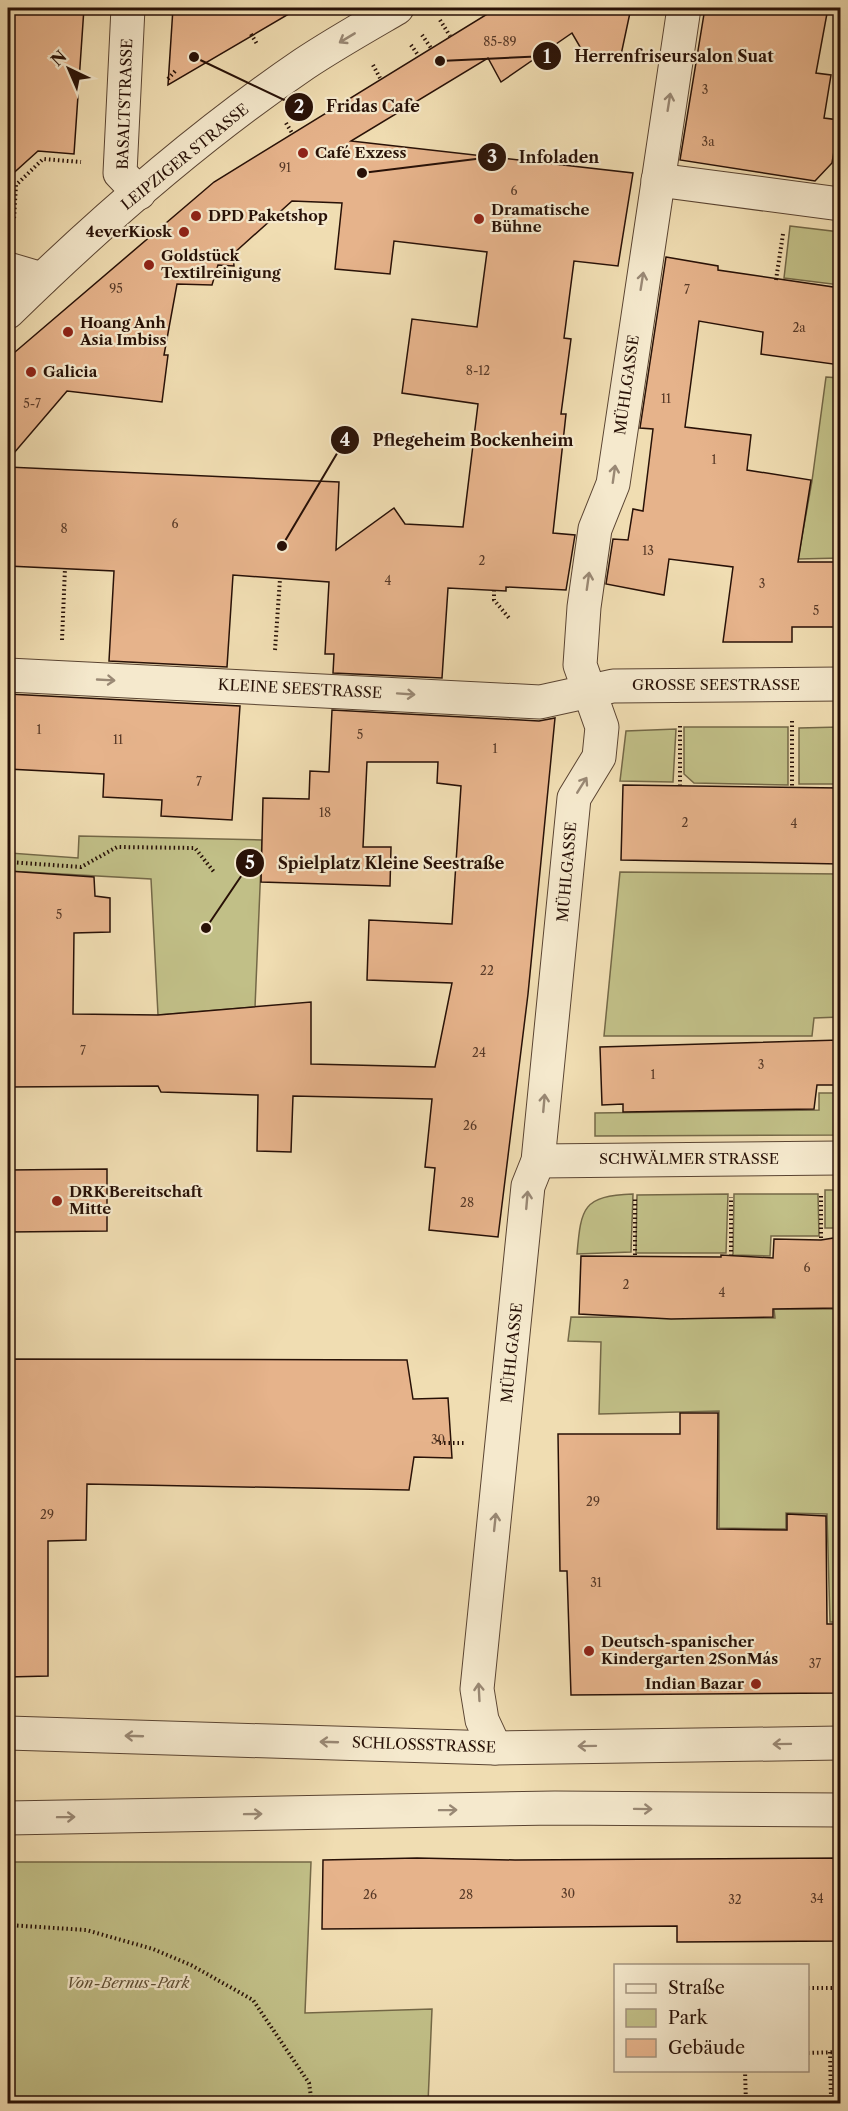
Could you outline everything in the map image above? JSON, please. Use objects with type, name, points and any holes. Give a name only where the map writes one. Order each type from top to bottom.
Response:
[{"type":"street","name":"BASALTSTRASSE","points":[[128,8],[120,173],[139,193]]},
{"type":"street","name":"LEIPZIGER STRASSE","points":[[8,312],[139,193],[237,112],[305,63],[397,8]]},
{"type":"street","name":"MÜHLGASSE","points":[[495,1748],[482,1720],[477,1689],[528,1186],[538,1161],[574,798],[600,757],[602,727],[580,664],[584,607],[595,529],[613,484],[684,8]]},
{"type":"street","points":[[658,180],[840,204]]},
{"type":"street","points":[[8,269],[42,279]]},
{"type":"street","name":"KLEINE SEESTRASSE","points":[[8,675],[540,702],[591,692]]},
{"type":"street","name":"GROSSE SEESTRASSE","points":[[591,692],[613,686],[654,684],[840,684]]},
{"type":"street","name":"SCHWÄLMER STRASSE","points":[[538,1161],[840,1158]]},
{"type":"street","name":"SCHLOSSSTRASSE","points":[[8,1733],[495,1748],[840,1743]]},
{"type":"street","points":[[8,1818],[555,1808],[840,1810]]},
{"type":"path","points":[[440,20],[450,36]]},
{"type":"path","points":[[420,32],[431,48]]},
{"type":"path","points":[[252,34],[257,44]]},
{"type":"path","points":[[371,62],[380,78]]},
{"type":"path","points":[[168,79],[177,69]]},
{"type":"path","points":[[8,230],[14,219],[16,185],[43,159],[92,162]]},
{"type":"path","points":[[776,280],[784,228]]},
{"type":"path","points":[[62,641],[65,568]]},
{"type":"path","points":[[273,687],[280,579]]},
{"type":"path","points":[[494,590],[494,600],[509,618]]},
{"type":"path","points":[[680,721],[680,786]]},
{"type":"path","points":[[792,721],[792,787]]},
{"type":"path","points":[[8,861],[81,867],[117,847],[195,848],[214,873]]},
{"type":"path","points":[[821,1186],[821,1240]]},
{"type":"path","points":[[635,1187],[635,1255]]},
{"type":"path","points":[[731,1187],[731,1256]]},
{"type":"path","points":[[438,1440],[438,1443],[461,1443]]},
{"type":"path","points":[[8,1925],[86,1930],[153,1949],[190,1965],[254,2000],[309,2083],[312,2103]]},
{"type":"path","points":[[809,1988],[840,1988]]},
{"type":"path","points":[[830,2052],[831,2098]]},
{"type":"path","points":[[809,2053],[840,2052]]},
{"type":"path","points":[[745,2072],[746,2103]]},
{"type":"green space","points":[[790,226],[840,232],[840,285],[784,278]]},
{"type":"green space","points":[[826,377],[840,378],[840,558],[798,559],[812,481]]},
{"type":"green space","points":[[684,727],[788,727],[788,785],[694,783],[684,774]]},
{"type":"green space","points":[[840,727],[840,784],[799,784],[799,728]]},
{"type":"green space","points":[[676,729],[673,782],[620,781],[626,731]]},
{"type":"green space","points":[[79,836],[262,840],[255,1007],[158,1015],[151,879],[8,871],[10,853],[78,858]]},
{"type":"green space","points":[[620,872],[840,874],[840,1017],[814,1018],[812,1036],[604,1036]]},
{"type":"green space","points":[[819,1093],[840,1093],[840,1135],[595,1136],[595,1113],[819,1110]]},
{"type":"green space","points":[[825,1190],[840,1190],[840,1228],[825,1228]]},
{"type":"green space","points":[[633,1194],[631,1252],[577,1254],[580,1225],[588,1207],[594,1201],[604,1198]]},
{"type":"green space","points":[[728,1194],[726,1253],[636,1253],[637,1195]]},
{"type":"green space","points":[[734,1194],[818,1194],[819,1236],[771,1236],[770,1256],[733,1255]]},
{"type":"green space","points":[[774,1309],[840,1309],[840,1632],[839,1622],[830,1622],[827,1514],[786,1513],[786,1529],[719,1528],[719,1411],[599,1414],[601,1342],[568,1341],[571,1317],[775,1318]]},
{"type":"green space","name":"Von-Bernus-Park","points":[[8,1862],[311,1862],[305,2013],[432,2009],[428,2103],[8,2103]]},
{"type":"building","points":[[8,8],[84,8],[74,154],[38,151],[8,178]]},
{"type":"building","points":[[173,8],[299,8],[168,85]]},
{"type":"building","points":[[497,8],[631,8],[621,55],[583,52],[572,33],[501,82],[488,58],[351,141],[633,173],[618,266],[574,261],[564,338],[571,339],[561,414],[566,414],[553,533],[575,535],[566,590],[506,587],[506,591],[448,588],[442,678],[333,673],[334,654],[325,654],[329,582],[233,575],[227,667],[109,661],[114,571],[8,566],[8,467],[339,482],[336,550],[394,508],[405,524],[463,527],[478,404],[402,393],[412,319],[477,327],[487,252],[394,241],[390,274],[335,269],[342,203],[292,201],[233,254],[234,266],[218,265],[212,285],[177,284],[164,355],[168,355],[162,402],[67,391],[8,460],[8,358],[214,182]]},
{"type":"building","points":[[705,8],[828,8],[816,73],[831,75],[824,118],[839,120],[832,163],[815,181],[680,160]]},
{"type":"building","points":[[666,257],[718,266],[718,270],[840,288],[840,365],[761,354],[763,332],[699,321],[685,427],[751,435],[747,470],[811,480],[798,562],[840,562],[840,627],[792,627],[792,642],[723,642],[733,567],[669,559],[664,595],[606,584],[613,539],[628,540],[633,509],[643,511],[653,429],[640,428]]},
{"type":"building","points":[[8,694],[240,706],[232,820],[161,816],[162,800],[103,797],[104,774],[8,769]]},
{"type":"building","points":[[332,710],[539,721],[555,718],[528,994],[498,1237],[429,1230],[435,1168],[425,1167],[432,1099],[293,1096],[291,1152],[257,1151],[258,1095],[161,1092],[158,1086],[8,1087],[8,871],[94,877],[95,896],[110,898],[110,932],[74,933],[73,1014],[158,1015],[311,1002],[311,1064],[435,1067],[452,983],[367,980],[369,920],[452,924],[461,786],[437,783],[438,762],[367,762],[363,847],[391,847],[390,886],[261,882],[263,798],[309,799],[310,771],[329,772]]},
{"type":"building","points":[[623,785],[840,788],[840,864],[621,860]]},
{"type":"building","points":[[840,1040],[840,1085],[817,1085],[814,1109],[623,1112],[623,1104],[602,1105],[600,1047]]},
{"type":"building","name":"DRK Bereitschaft Mitte","points":[[107,1169],[107,1231],[8,1232],[8,1170]]},
{"type":"building","points":[[840,1237],[840,1308],[773,1309],[773,1317],[671,1319],[579,1314],[581,1256],[721,1257],[721,1255],[773,1258],[774,1239],[821,1240]]},
{"type":"building","points":[[8,1359],[407,1360],[413,1399],[448,1398],[452,1458],[414,1457],[409,1490],[87,1484],[86,1540],[48,1541],[48,1676],[8,1677]]},
{"type":"building","points":[[680,1413],[718,1413],[717,1529],[787,1530],[787,1514],[826,1516],[827,1624],[837,1624],[837,1634],[840,1634],[840,1693],[571,1695],[567,1571],[560,1571],[558,1434],[680,1434]]},
{"type":"building","points":[[417,1858],[515,1860],[840,1858],[840,1941],[677,1942],[677,1926],[322,1929],[323,1860]]},
{"type":"place","name":"Fridas Cafe","points":[[194,57]]},
{"type":"place","name":"Herrenfriseursalon Suat","points":[[440,61]]},
{"type":"place","name":"Café Exzess","points":[[303,153]]},
{"type":"place","name":"Infoladen","points":[[362,173]]},
{"type":"place","name":"DPD Paketshop","points":[[196,216]]},
{"type":"place","name":"Dramatische Bühne","points":[[479,219]]},
{"type":"place","name":"4everKiosk","points":[[184,232]]},
{"type":"place","name":"Goldstück Textilreinigung","points":[[149,265]]},
{"type":"place","name":"Hoang Anh Asia Imbiss","points":[[68,332]]},
{"type":"place","name":"Galicia","points":[[31,372]]},
{"type":"place","name":"Pflegeheim Bockenheim","points":[[282,546]]},
{"type":"place","name":"Spielplatz Kleine Seestraße","points":[[206,928]]},
{"type":"place","name":"DRK Bereitschaft Mitte","points":[[57,1201]]},
{"type":"place","name":"Deutsch-spanischer Kindergarten 2SonMás","points":[[589,1651]]},
{"type":"place","name":"Indian Bazar","points":[[756,1684]]}]
